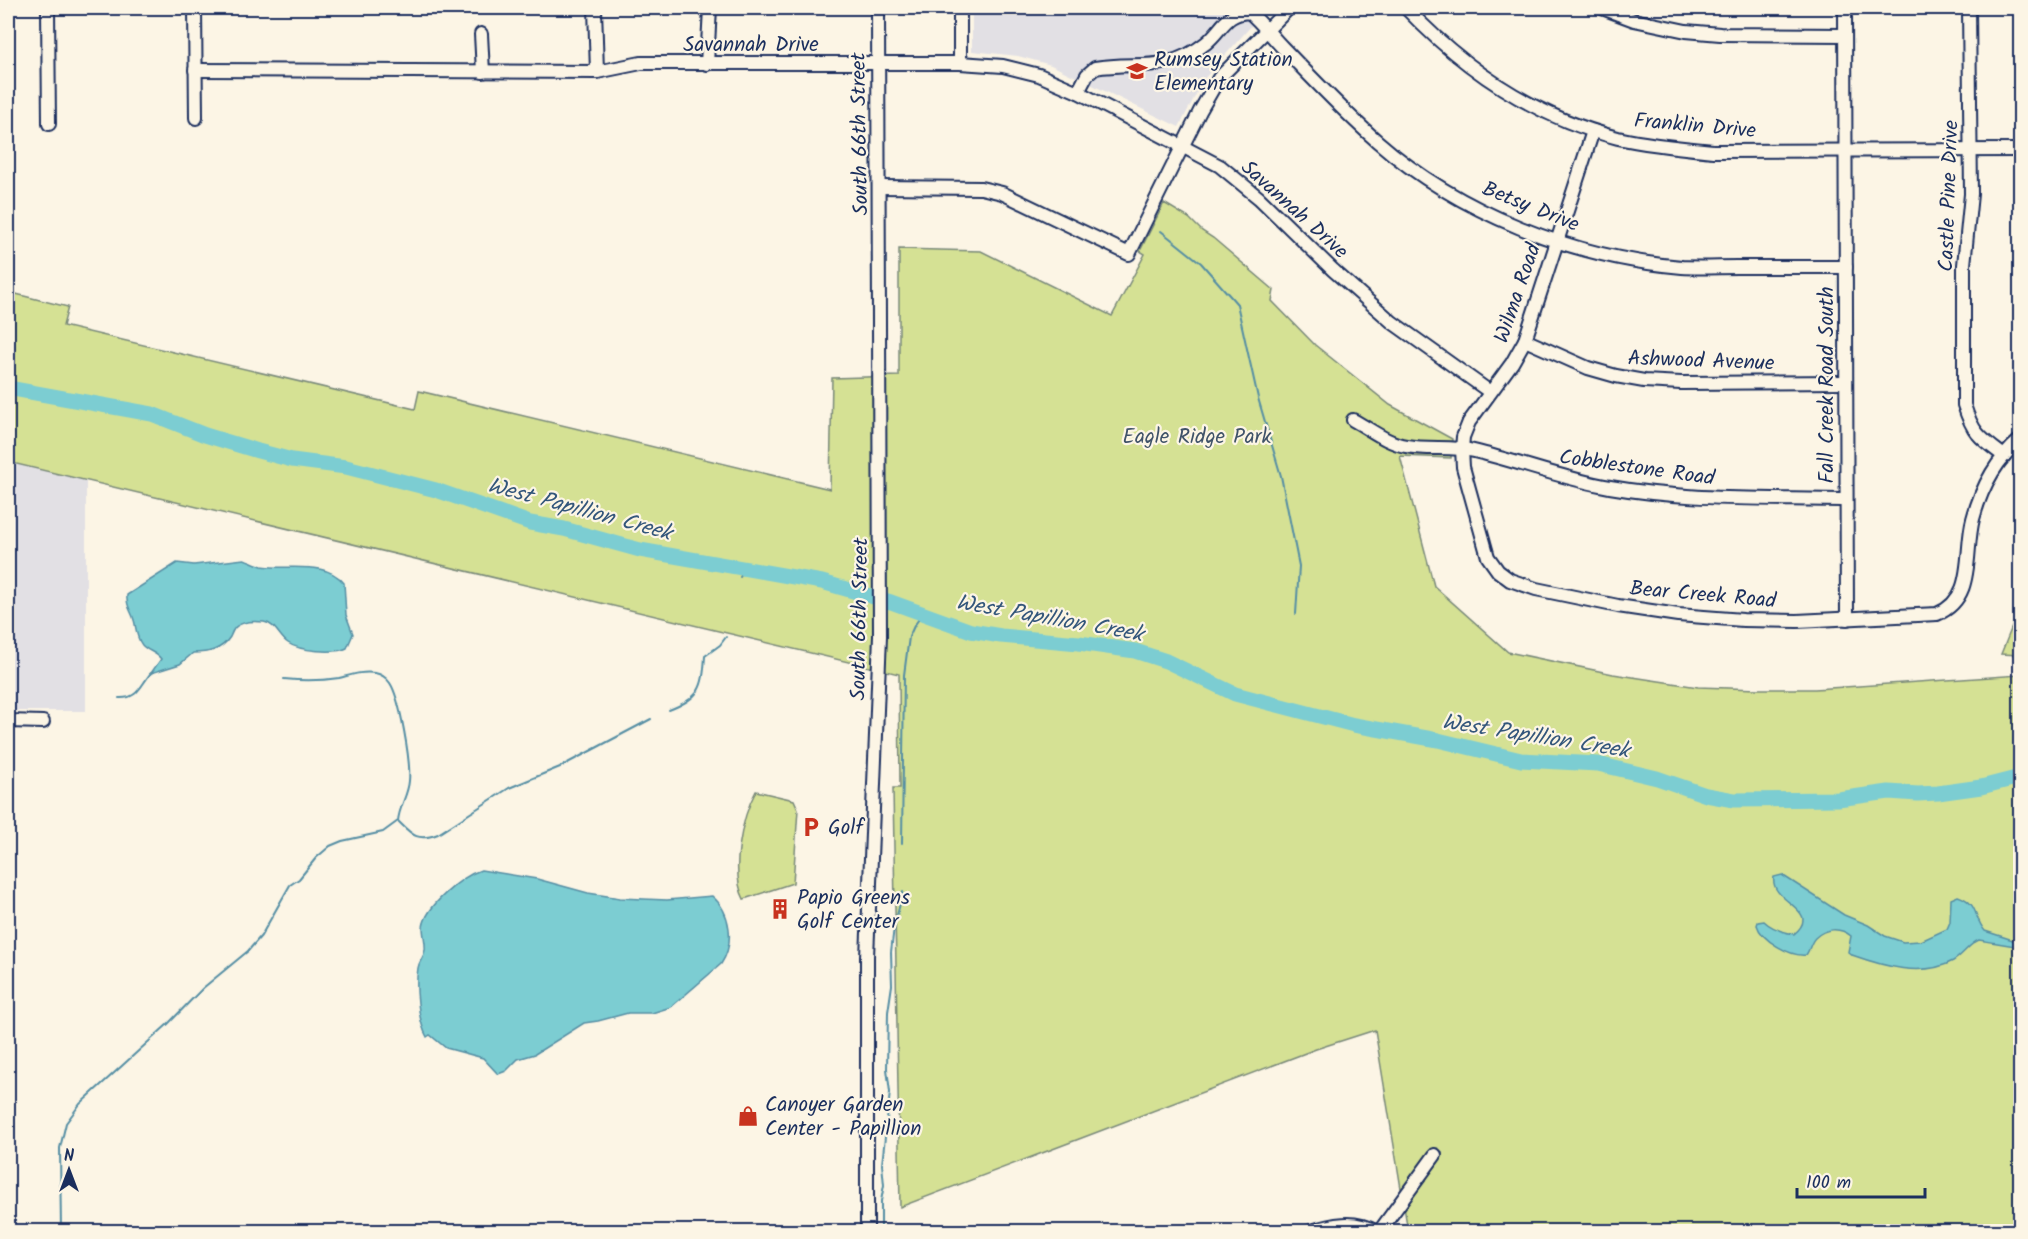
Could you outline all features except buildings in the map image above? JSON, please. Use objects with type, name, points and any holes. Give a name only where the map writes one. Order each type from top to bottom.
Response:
[{"type":"street","points":[[48,8],[49,124]]},
{"type":"street","points":[[195,8],[196,118]]},
{"type":"street","points":[[595,8],[597,72]]},
{"type":"street","points":[[707,64],[710,8]]},
{"type":"street","name":"South 66th Street","points":[[867,1232],[867,957],[880,636],[878,8]]},
{"type":"street","points":[[960,8],[960,63]]},
{"type":"street","points":[[879,187],[981,188],[1002,193],[1129,254],[1219,78],[1265,29],[1289,8]]},
{"type":"street","name":"Franklin Drive","points":[[1406,8],[1463,61],[1500,87],[1539,109],[1593,131],[1620,138],[1671,147],[1713,151],[2020,150]]},
{"type":"street","points":[[1602,8],[1634,20],[1686,31],[1720,34],[1845,34]]},
{"type":"street","name":"Fall Creek Road South","points":[[1845,8],[1847,619]]},
{"type":"street","name":"Castle Pine Drive","points":[[1969,8],[1971,194],[1964,265],[1962,386],[1970,426],[1981,440],[2004,456]]},
{"type":"street","name":"Betsy Drive","points":[[1078,92],[1087,75],[1095,68],[1160,65],[1180,59],[1206,42],[1231,16],[1239,12],[1250,12],[1378,142],[1424,177],[1474,206],[1556,240],[1644,262],[1684,267],[1846,267]]},
{"type":"street","points":[[481,34],[483,72]]},
{"type":"street","name":"Savannah Drive","points":[[195,70],[597,72],[641,63],[960,63],[1003,66],[1040,75],[1078,92],[1220,166],[1259,198],[1333,270],[1392,322],[1490,392]]},
{"type":"street","name":"Wilma Road","points":[[1479,528],[1463,466],[1463,437],[1469,422],[1512,363],[1525,340],[1593,131]]},
{"type":"street","name":"Ashwood Avenue","points":[[1525,340],[1588,368],[1644,381],[1682,383],[1846,382]]},
{"type":"street","name":"Cobblestone Road","points":[[1353,420],[1405,446],[1462,449],[1552,475],[1610,487],[1722,499],[1846,500]]},
{"type":"street","points":[[2004,456],[2020,440]]},
{"type":"street","name":"Bear Creek Road","points":[[1479,528],[1488,557],[1498,571],[1510,580],[1536,589],[1618,606],[1678,615],[1743,620],[1847,619],[1937,614],[1955,604],[1963,589],[1972,520],[1992,472],[2004,456]]},
{"type":"street","points":[[8,722],[43,722]]},
{"type":"street","points":[[1308,1232],[1344,1223],[1361,1225],[1378,1232],[1435,1155]]},
{"type":"shaded area","name":"Rumsey Station Elementary","points":[[972,8],[1271,8],[1252,25],[1204,79],[1179,127],[1051,65],[1018,56],[972,51]]},
{"type":"shaded area","points":[[8,462],[86,481],[86,711],[8,711]]},
{"type":"green space","name":"Eagle Ridge Park","points":[[1164,203],[1189,218],[1274,290],[1272,301],[1315,345],[1390,405],[1452,439],[1451,458],[1400,456],[1434,586],[1508,652],[1613,674],[1698,687],[1815,689],[2020,675],[2020,1231],[1408,1231],[1375,1030],[1316,1049],[900,1207],[893,788],[900,788],[899,674],[8,462],[8,292],[68,307],[63,326],[415,409],[419,391],[830,489],[832,378],[899,376],[899,249],[981,251],[1112,316],[1145,254],[1140,251]]},
{"type":"green space","points":[[2020,607],[2020,655],[2001,654]]},
{"type":"green space","points":[[756,791],[794,800],[798,809],[793,883],[744,899],[738,875],[738,860],[742,829]]},
{"type":"water","points":[[244,559],[262,566],[317,568],[336,576],[344,583],[346,615],[353,634],[347,648],[326,651],[300,648],[288,643],[268,623],[250,622],[236,627],[226,642],[218,648],[208,652],[193,653],[180,664],[151,673],[161,659],[140,642],[127,595],[177,563],[194,565]]},
{"type":"water","points":[[481,870],[537,879],[588,893],[620,898],[667,900],[712,896],[727,919],[728,947],[721,964],[671,1007],[652,1013],[628,1013],[584,1023],[535,1054],[518,1059],[506,1071],[498,1074],[483,1058],[446,1048],[430,1035],[427,1037],[421,1022],[417,994],[418,968],[425,950],[423,927],[426,919],[446,893],[464,878]]},
{"type":"water","points":[[1782,875],[1844,915],[1868,925],[1885,936],[1903,942],[1921,941],[1947,929],[1950,922],[1951,899],[1958,896],[1973,906],[1985,931],[2019,942],[2015,946],[1979,940],[1953,961],[1928,969],[1916,969],[1889,966],[1852,955],[1848,952],[1851,936],[1837,930],[1819,935],[1813,940],[1806,955],[1800,955],[1770,942],[1757,925],[1758,922],[1764,921],[1778,930],[1794,934],[1802,925],[1803,918],[1800,912],[1779,893],[1775,886],[1774,877]]},
{"type":"waterway","points":[[1161,231],[1201,263],[1237,304],[1258,398],[1281,476],[1299,566],[1296,614]]},
{"type":"waterway","name":"West Papillion Creek","points":[[8,388],[152,414],[205,435],[258,451],[292,460],[346,467],[436,490],[530,523],[564,529],[640,550],[822,582],[891,602],[971,631],[1135,651],[1166,661],[1235,694],[1354,725],[1438,740],[1521,760],[1598,764],[1657,778],[1706,795],[1734,800],[1838,799],[1889,792],[1938,793],[1981,787],[2020,777]]},
{"type":"waterway","points":[[740,577],[745,569]]},
{"type":"waterway","points":[[902,843],[904,675],[909,637],[923,613]]},
{"type":"waterway","points":[[669,710],[687,701],[698,691],[703,677],[705,656],[720,645],[726,637]]},
{"type":"waterway","points":[[119,698],[135,694],[151,673]]},
{"type":"waterway","points":[[61,1232],[60,1148],[66,1123],[80,1104],[168,1024],[203,988],[248,951],[261,936],[290,885],[299,879],[316,858],[330,846],[383,832],[398,821],[408,786],[407,746],[394,691],[385,677],[377,673],[361,673],[325,680],[284,679]]},
{"type":"waterway","points":[[398,821],[415,836],[425,837],[438,834],[509,788],[560,767],[651,719]]},
{"type":"waterway","points":[[881,1232],[881,1201],[884,1185],[882,1164],[890,1092],[887,1069],[888,1012],[892,985],[891,952],[894,927],[903,892]]},
{"type":"place","name":"Rumsey Station Elementary","points":[[1137,71]]},
{"type":"place","name":"Golf","points":[[811,827]]},
{"type":"place","name":"Papio Greens Golf Center","points":[[780,909]]},
{"type":"place","name":"Canoyer Garden Center - Papillion","points":[[748,1116]]}]
